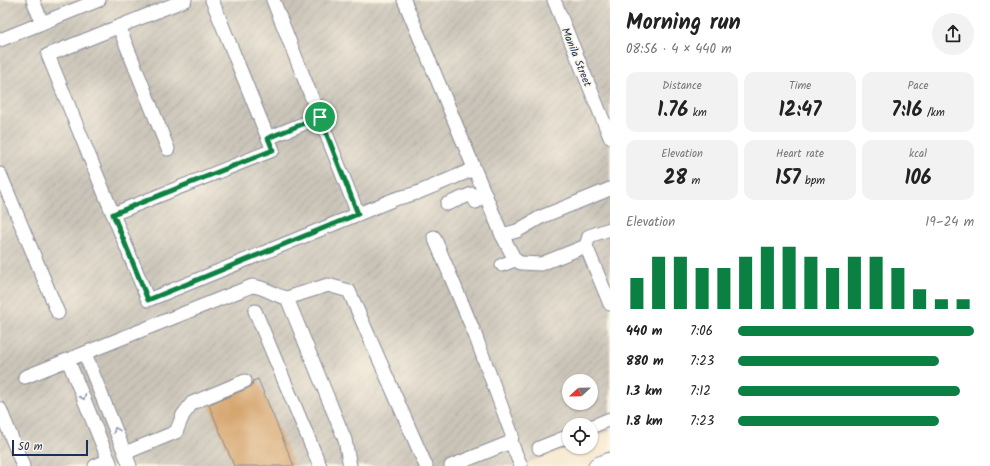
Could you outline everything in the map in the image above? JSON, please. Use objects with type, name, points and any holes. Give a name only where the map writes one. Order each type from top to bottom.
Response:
[{"type":"main road","points":[[597,466],[610,461]]},
{"type":"street","points":[[33,0],[42,23]]},
{"type":"street","points":[[0,40],[99,0]]},
{"type":"street","points":[[185,0],[48,55],[148,300],[395,199],[417,193],[474,168]]},
{"type":"street","points":[[113,214],[273,150],[212,0]]},
{"type":"street","points":[[273,0],[358,214]]},
{"type":"street","points":[[404,0],[502,235],[515,260],[521,263],[541,264],[586,246]]},
{"type":"street","name":"Manila Street","points":[[554,0],[610,137]]},
{"type":"street","points":[[119,27],[168,149]]},
{"type":"street","points":[[268,138],[320,117]]},
{"type":"street","points":[[0,174],[58,313]]},
{"type":"street","points":[[502,235],[517,231],[541,217],[610,189]]},
{"type":"street","points":[[448,204],[472,194],[476,202]]},
{"type":"street","points":[[610,228],[589,236],[586,246],[610,304]]},
{"type":"street","points":[[434,237],[474,332],[506,415],[512,435],[511,442],[521,466]]},
{"type":"street","points":[[502,265],[515,260]]},
{"type":"street","points":[[25,377],[252,286],[266,289],[279,297],[287,298],[328,285],[349,291],[426,466]]},
{"type":"street","points":[[287,298],[346,440],[350,466]]},
{"type":"street","points":[[255,311],[320,466]]},
{"type":"street","points":[[85,354],[130,466]]},
{"type":"street","points":[[68,360],[110,463],[95,466]]},
{"type":"street","points":[[125,453],[176,432],[184,415],[192,403],[245,381]]},
{"type":"street","points":[[0,409],[23,466]]},
{"type":"street","points":[[598,424],[610,419]]},
{"type":"street","points":[[539,448],[562,439]]},
{"type":"street","points":[[451,466],[511,442]]},
{"type":"shaded area","points":[[0,0],[610,0],[610,431],[598,435],[598,418],[562,418],[562,450],[520,466],[0,466]]},
{"type":"building","points":[[258,379],[294,466],[234,466],[209,405],[252,386],[253,381]]},
{"type":"route","points":[[320,117],[358,214],[148,300],[113,214],[273,150],[268,138],[320,117]]}]
